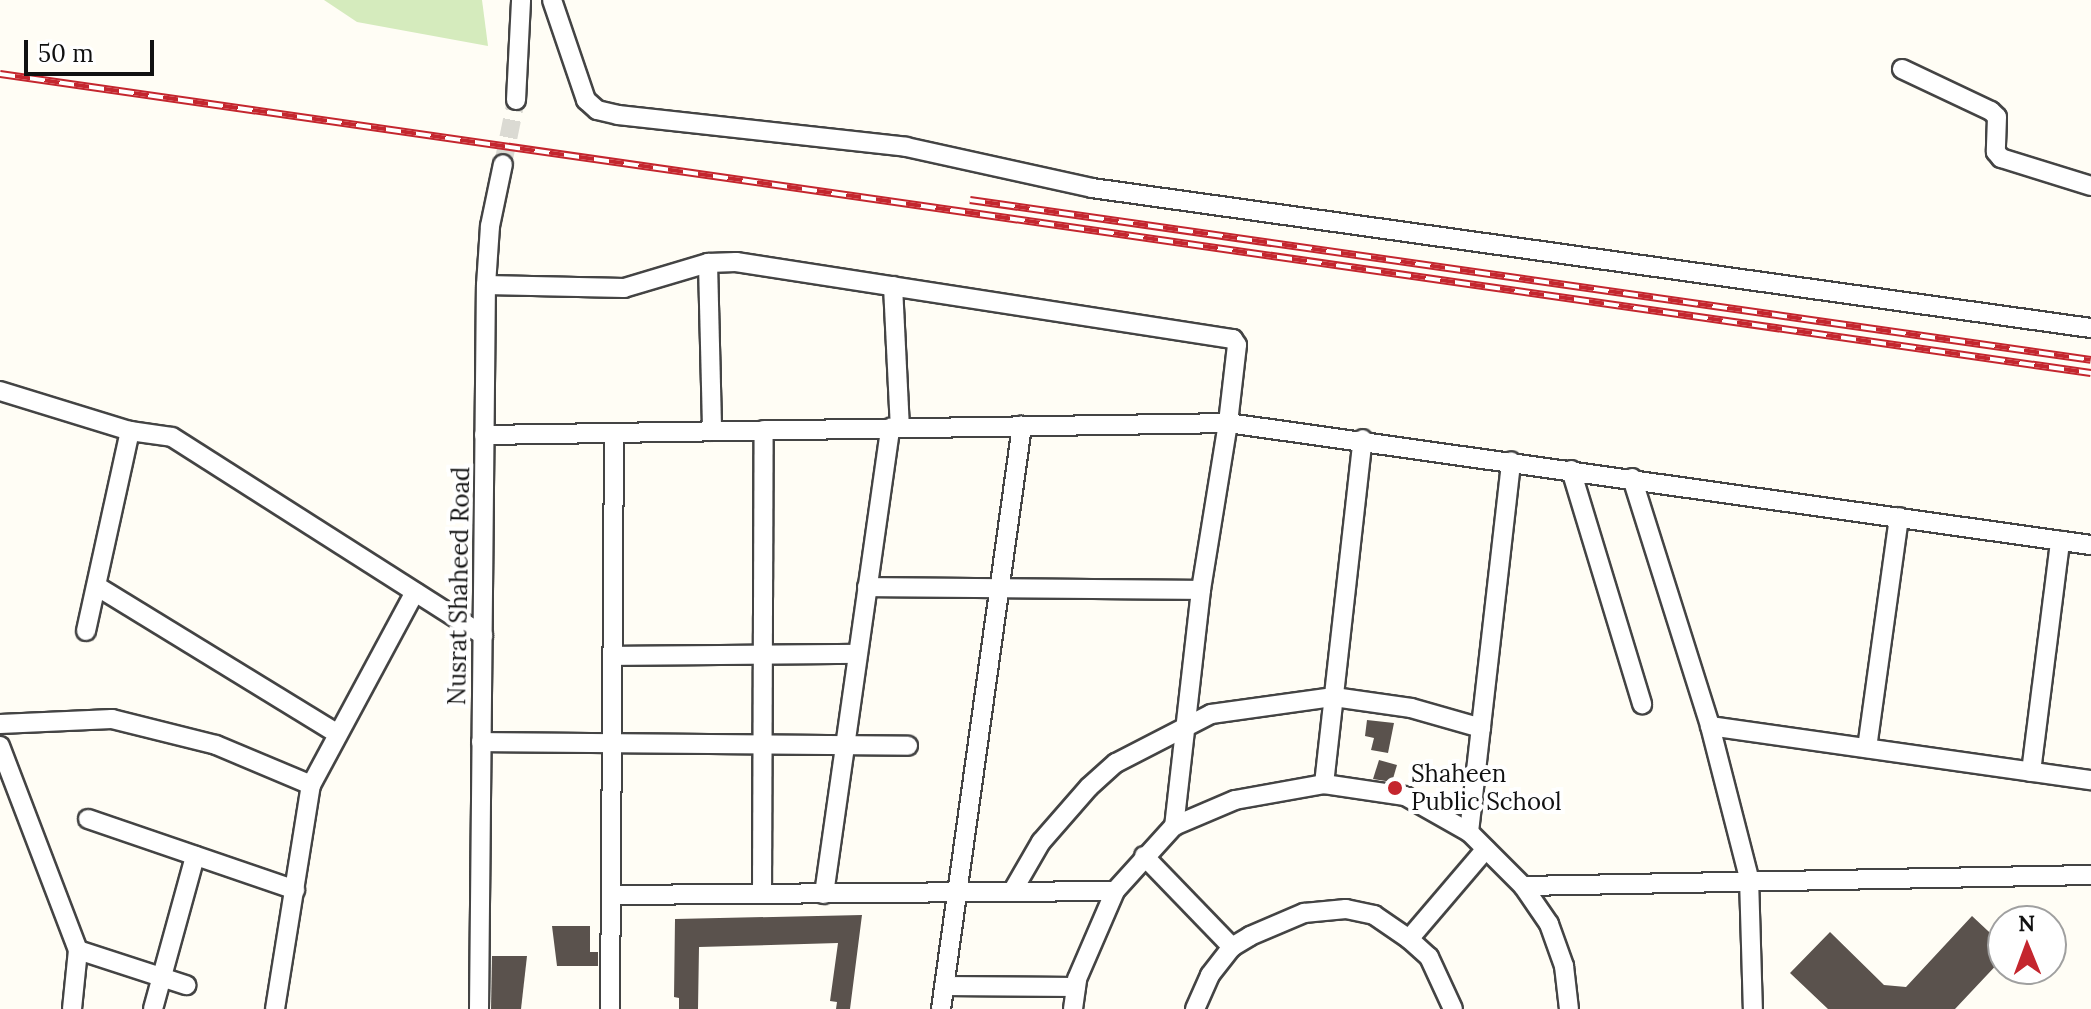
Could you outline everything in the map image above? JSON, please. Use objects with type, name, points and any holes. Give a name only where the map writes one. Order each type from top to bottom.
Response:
[{"type":"street","points":[[516,100],[522,48],[521,0]]},
{"type":"street","points":[[552,0],[586,100],[597,110],[618,115],[906,147],[1092,188],[2091,328]]},
{"type":"street","points":[[1902,69],[1991,111],[1997,117],[1996,152],[2001,158],[2091,186]]},
{"type":"street","name":"Nusrat Shaheed Road","points":[[479,1009],[486,285],[490,226],[503,164]]},
{"type":"street","points":[[486,285],[624,288],[708,263],[736,262],[1233,339],[1237,345],[1228,423],[1201,590],[1174,826]]},
{"type":"street","points":[[708,263],[712,431]]},
{"type":"street","points":[[824,894],[867,587],[895,428],[893,286]]},
{"type":"street","points":[[0,391],[130,431],[172,437],[483,635]]},
{"type":"street","points":[[484,435],[1228,423],[1363,439],[2091,545]]},
{"type":"street","points":[[941,1009],[1022,426]]},
{"type":"street","points":[[762,894],[764,430]]},
{"type":"street","points":[[86,631],[130,431]]},
{"type":"street","points":[[610,1009],[614,433]]},
{"type":"street","points":[[1324,784],[1363,439]]},
{"type":"street","points":[[1469,832],[1511,461]]},
{"type":"street","points":[[1571,470],[1642,704]]},
{"type":"street","points":[[1632,478],[1710,726],[1749,878],[1753,1009]]},
{"type":"street","points":[[1867,748],[1899,517]]},
{"type":"street","points":[[2031,772],[2060,541]]},
{"type":"street","points":[[98,587],[338,734]]},
{"type":"street","points":[[867,587],[999,591],[1201,590]]},
{"type":"street","points":[[275,1009],[311,785],[415,592]]},
{"type":"street","points":[[612,656],[857,654]]},
{"type":"street","points":[[1012,892],[1041,842],[1089,787],[1116,763],[1184,723],[1253,704],[1334,697],[1411,708],[1481,728]]},
{"type":"street","points":[[0,724],[112,719],[216,745],[311,785]]},
{"type":"street","points":[[1710,726],[2091,780]]},
{"type":"street","points":[[481,742],[908,746]]},
{"type":"street","points":[[0,746],[78,950],[72,1009]]},
{"type":"street","points":[[1073,1009],[1076,987],[1115,891],[1174,826],[1235,800],[1324,784],[1405,796],[1469,832],[1523,886],[1554,938],[1564,966],[1569,1009]]},
{"type":"street","points":[[88,819],[295,890]]},
{"type":"street","points":[[1409,939],[1486,849]]},
{"type":"street","points":[[153,1009],[195,856]]},
{"type":"street","points":[[1144,856],[1232,947]]},
{"type":"street","points":[[1523,886],[1749,878],[2091,875]]},
{"type":"street","points":[[611,895],[1115,891]]},
{"type":"street","points":[[1195,1009],[1210,975],[1232,947],[1279,920],[1325,909],[1374,915],[1409,939],[1429,957],[1453,1009]]},
{"type":"street","points":[[78,950],[164,975],[186,985]]},
{"type":"street","points":[[944,986],[1076,987]]},
{"type":"green space","points":[[324,0],[482,0],[488,46],[357,22]]},
{"type":"building","points":[[1367,720],[1394,723],[1388,753],[1371,750],[1374,738],[1365,736]]},
{"type":"building","points":[[1379,760],[1397,765],[1392,782],[1373,779]]},
{"type":"building","points":[[862,915],[850,1009],[836,1009],[837,1002],[830,1001],[838,943],[699,947],[698,1009],[679,1009],[679,998],[674,997],[675,919]]},
{"type":"building","points":[[1972,916],[1987,930],[1987,975],[1955,1009],[1828,1009],[1790,973],[1830,932],[1884,985],[1906,987]]},
{"type":"building","points":[[552,926],[590,926],[590,952],[598,952],[598,966],[557,966]]},
{"type":"building","points":[[492,956],[527,956],[521,1009],[491,1009]]},
{"type":"tunnel","points":[[503,164],[516,100]]},
{"type":"railway","points":[[0,74],[2091,373]]},
{"type":"railway","points":[[970,200],[2091,360]]},
{"type":"place","name":"Shaheen Public School","points":[[1395,788]]}]
